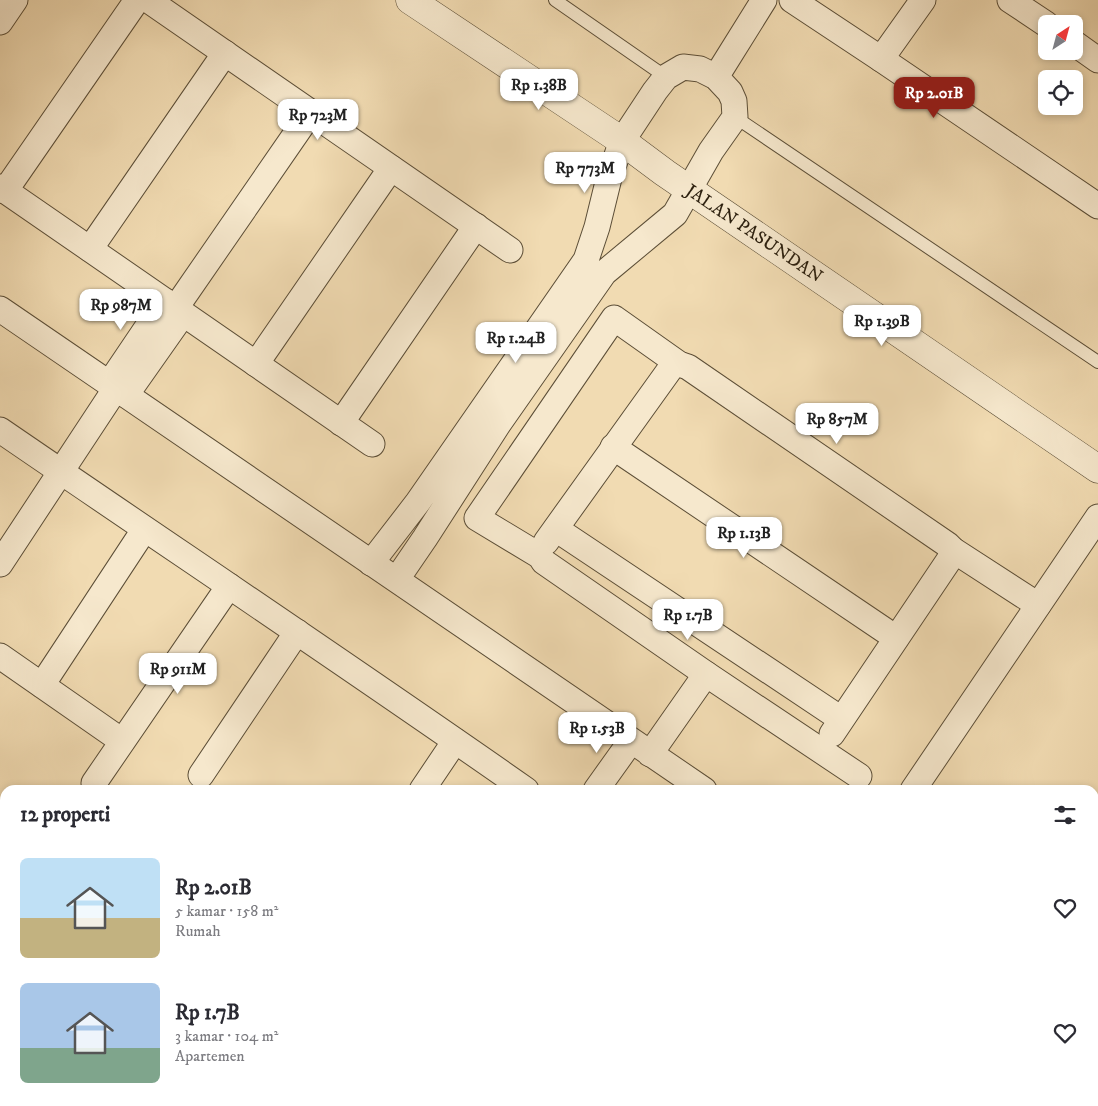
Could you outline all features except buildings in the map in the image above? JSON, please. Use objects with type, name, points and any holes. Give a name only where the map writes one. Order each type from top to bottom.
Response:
[{"type":"street","points":[[0,22],[15,0]]},
{"type":"street","points":[[137,0],[3,189],[372,444]]},
{"type":"street","points":[[148,0],[510,250]]},
{"type":"street","name":"JALAN PASUNDAN","points":[[410,0],[622,141],[690,190],[1098,469]]},
{"type":"street","points":[[716,77],[764,0]]},
{"type":"street","points":[[792,0],[881,58],[1098,206]]},
{"type":"street","points":[[881,58],[923,0]]},
{"type":"street","points":[[1010,0],[1038,19]]},
{"type":"street","points":[[1083,49],[1098,60]]},
{"type":"street","points":[[90,249],[225,53]]},
{"type":"street","points":[[371,562],[418,502],[586,260],[597,227],[609,178],[622,141],[655,90],[666,77],[683,67],[700,69],[716,77],[730,92],[734,101],[736,117],[711,151],[675,214],[604,273],[499,423],[426,538],[396,579]]},
{"type":"street","points":[[0,564],[117,389],[311,112]]},
{"type":"street","points":[[256,364],[391,168]]},
{"type":"street","points":[[341,423],[476,226]]},
{"type":"street","points":[[0,310],[697,785]]},
{"type":"street","points":[[859,776],[706,674],[544,562],[540,556],[477,518],[614,318],[679,364],[696,373],[940,539],[952,550],[1038,605]]},
{"type":"street","points":[[540,556],[542,549],[613,447],[673,365],[679,364]]},
{"type":"street","points":[[0,430],[519,785]]},
{"type":"street","points":[[613,447],[896,638]]},
{"type":"street","points":[[916,785],[1098,517]]},
{"type":"street","points":[[556,529],[841,719]]},
{"type":"street","points":[[42,685],[144,530]]},
{"type":"street","points":[[821,750],[949,560],[952,550]]},
{"type":"street","points":[[94,783],[230,586]]},
{"type":"street","points":[[201,774],[297,632]]},
{"type":"street","points":[[0,656],[122,741]]},
{"type":"street","points":[[601,785],[641,747],[706,674]]},
{"type":"street","points":[[425,785],[455,741]]},
{"type":"lane","points":[[555,0],[666,77]]},
{"type":"lane","points":[[736,117],[1098,362]]}]
